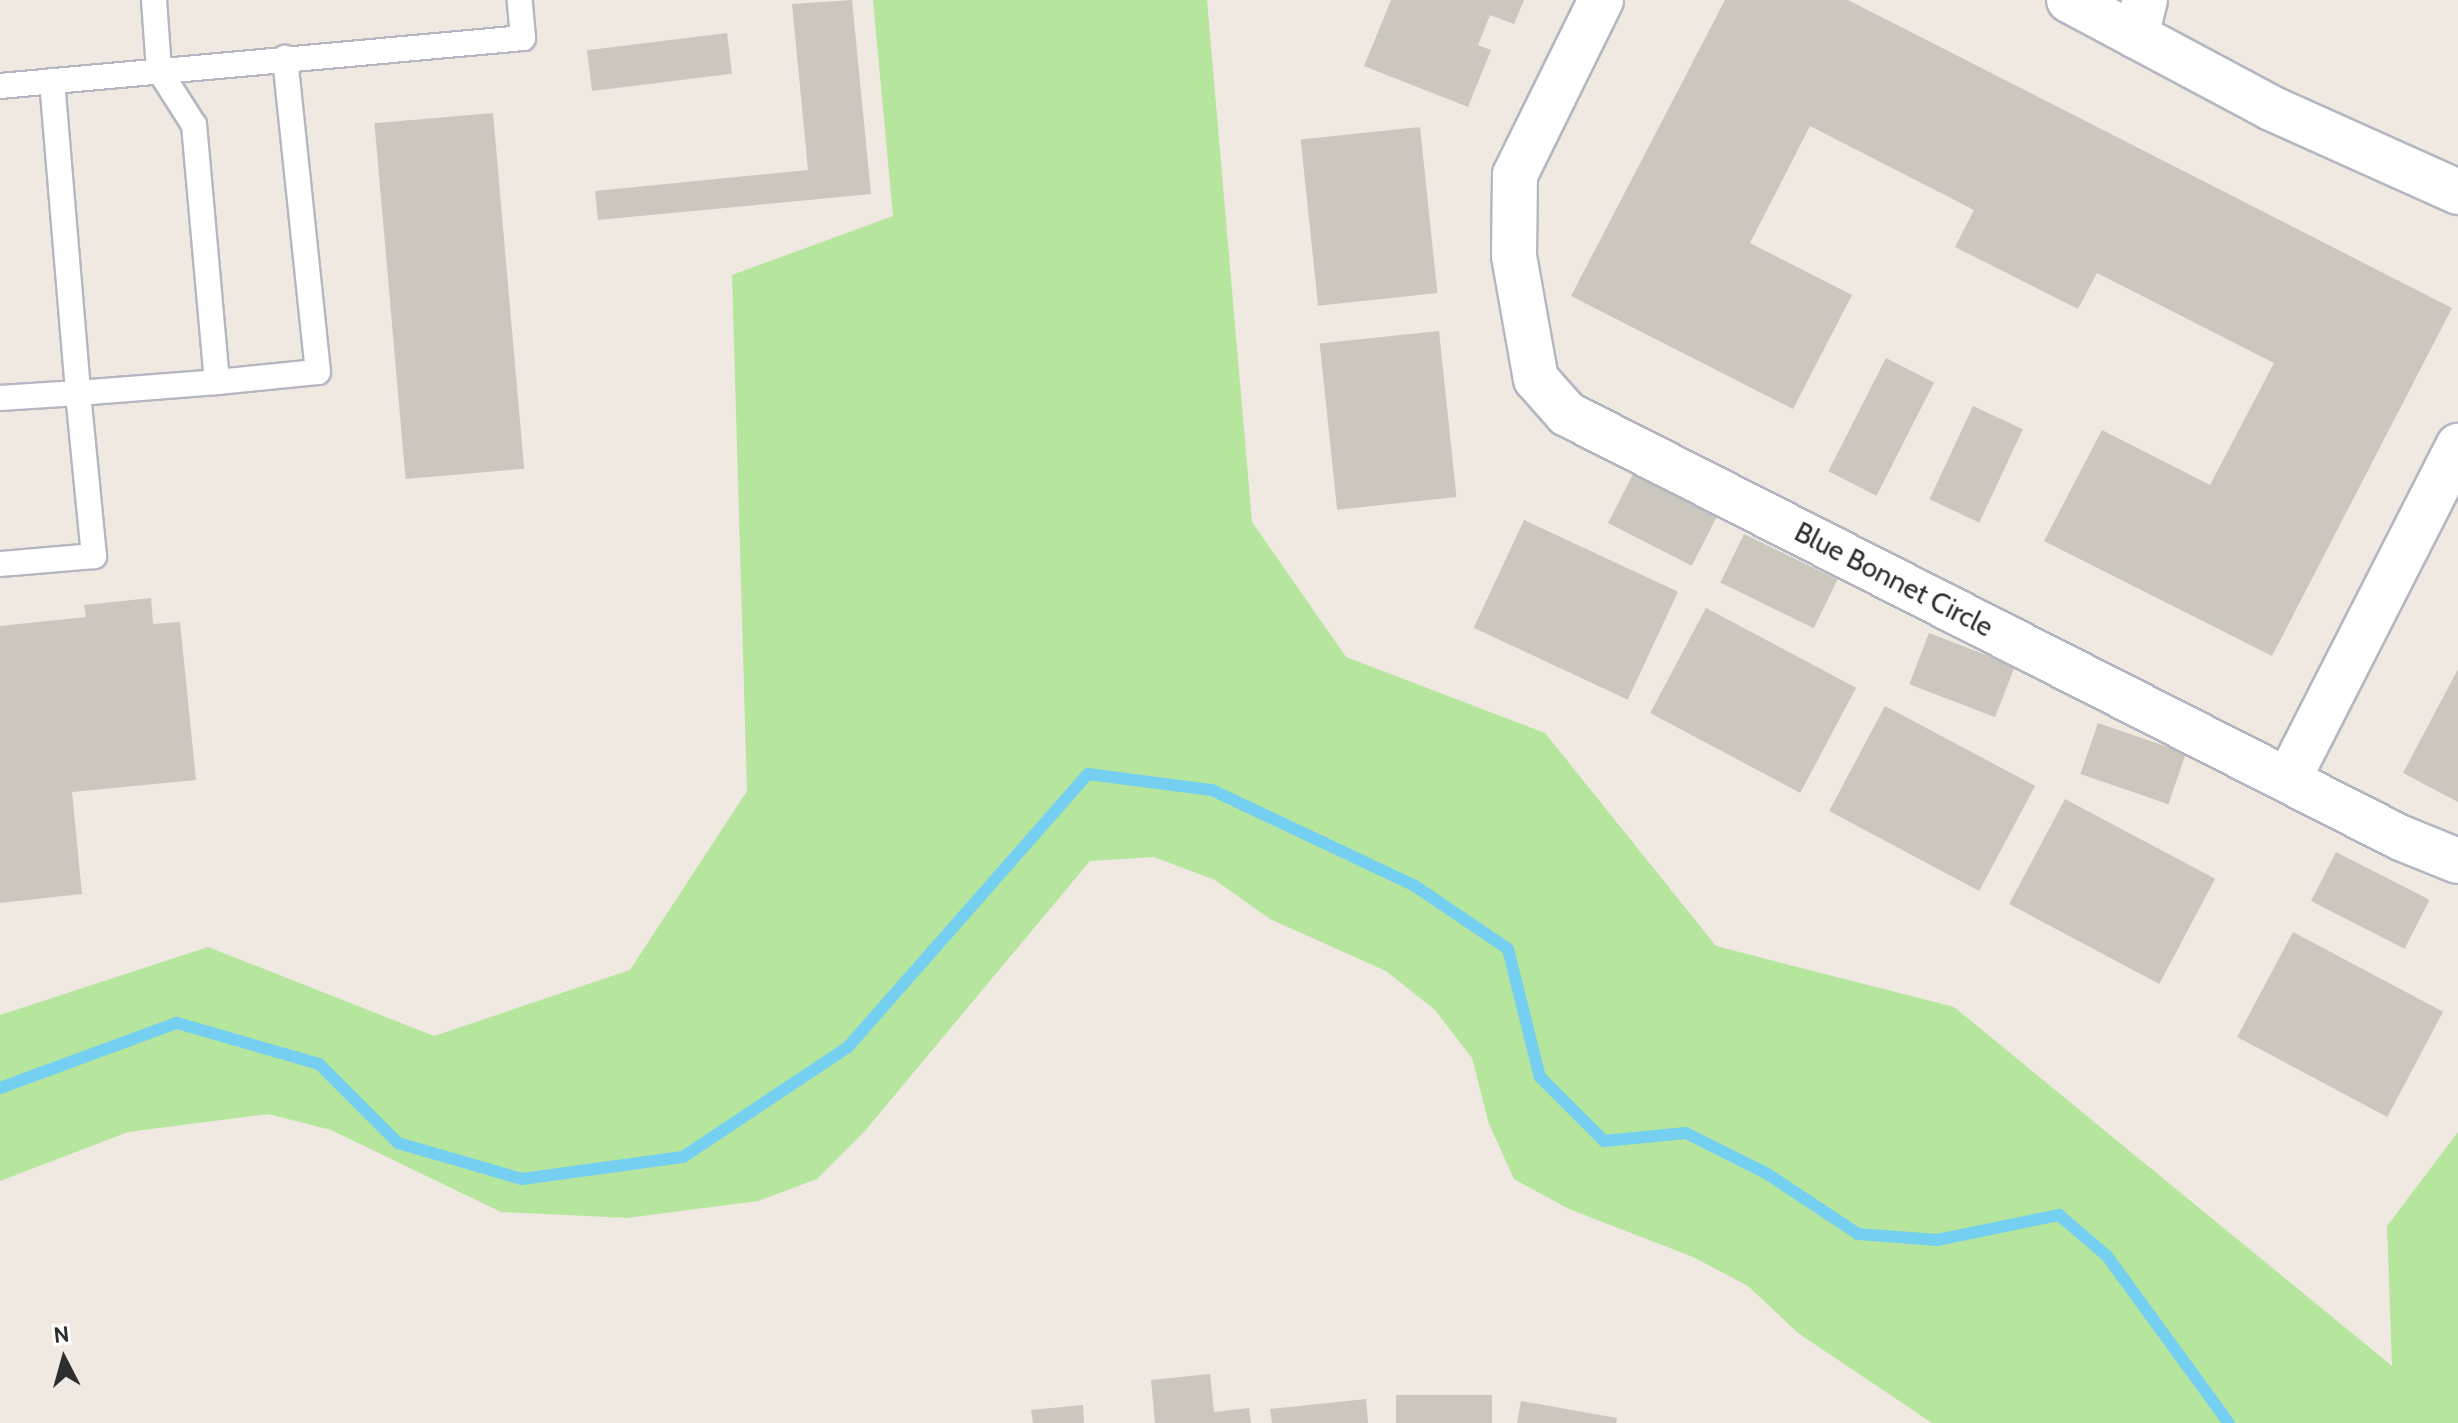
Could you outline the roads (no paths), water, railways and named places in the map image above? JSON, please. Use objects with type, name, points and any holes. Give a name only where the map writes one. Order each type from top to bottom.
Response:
[{"type":"street","name":"Blue Bonnet Circle","points":[[1601,0],[1515,175],[1514,256],[1533,364],[1536,379],[1556,403],[1581,422],[2458,861]]},
{"type":"street","points":[[2077,2],[2141,18],[2271,108],[2458,192]]},
{"type":"street","points":[[2289,778],[2458,446]]},
{"type":"lane","points":[[154,0],[159,70],[194,125],[217,382]]},
{"type":"lane","points":[[0,86],[523,38],[520,0]]},
{"type":"lane","points":[[0,398],[318,372],[285,58]]},
{"type":"lane","points":[[0,564],[94,556],[52,81]]},
{"type":"waterway","points":[[0,1088],[177,1023],[319,1064],[398,1143],[522,1179],[683,1157],[848,1047],[1088,774],[1212,790],[1415,886],[1508,949],[1540,1077],[1604,1141],[1686,1133],[1766,1173],[1858,1234],[1937,1240],[2059,1215],[2107,1256],[2229,1423]]}]
